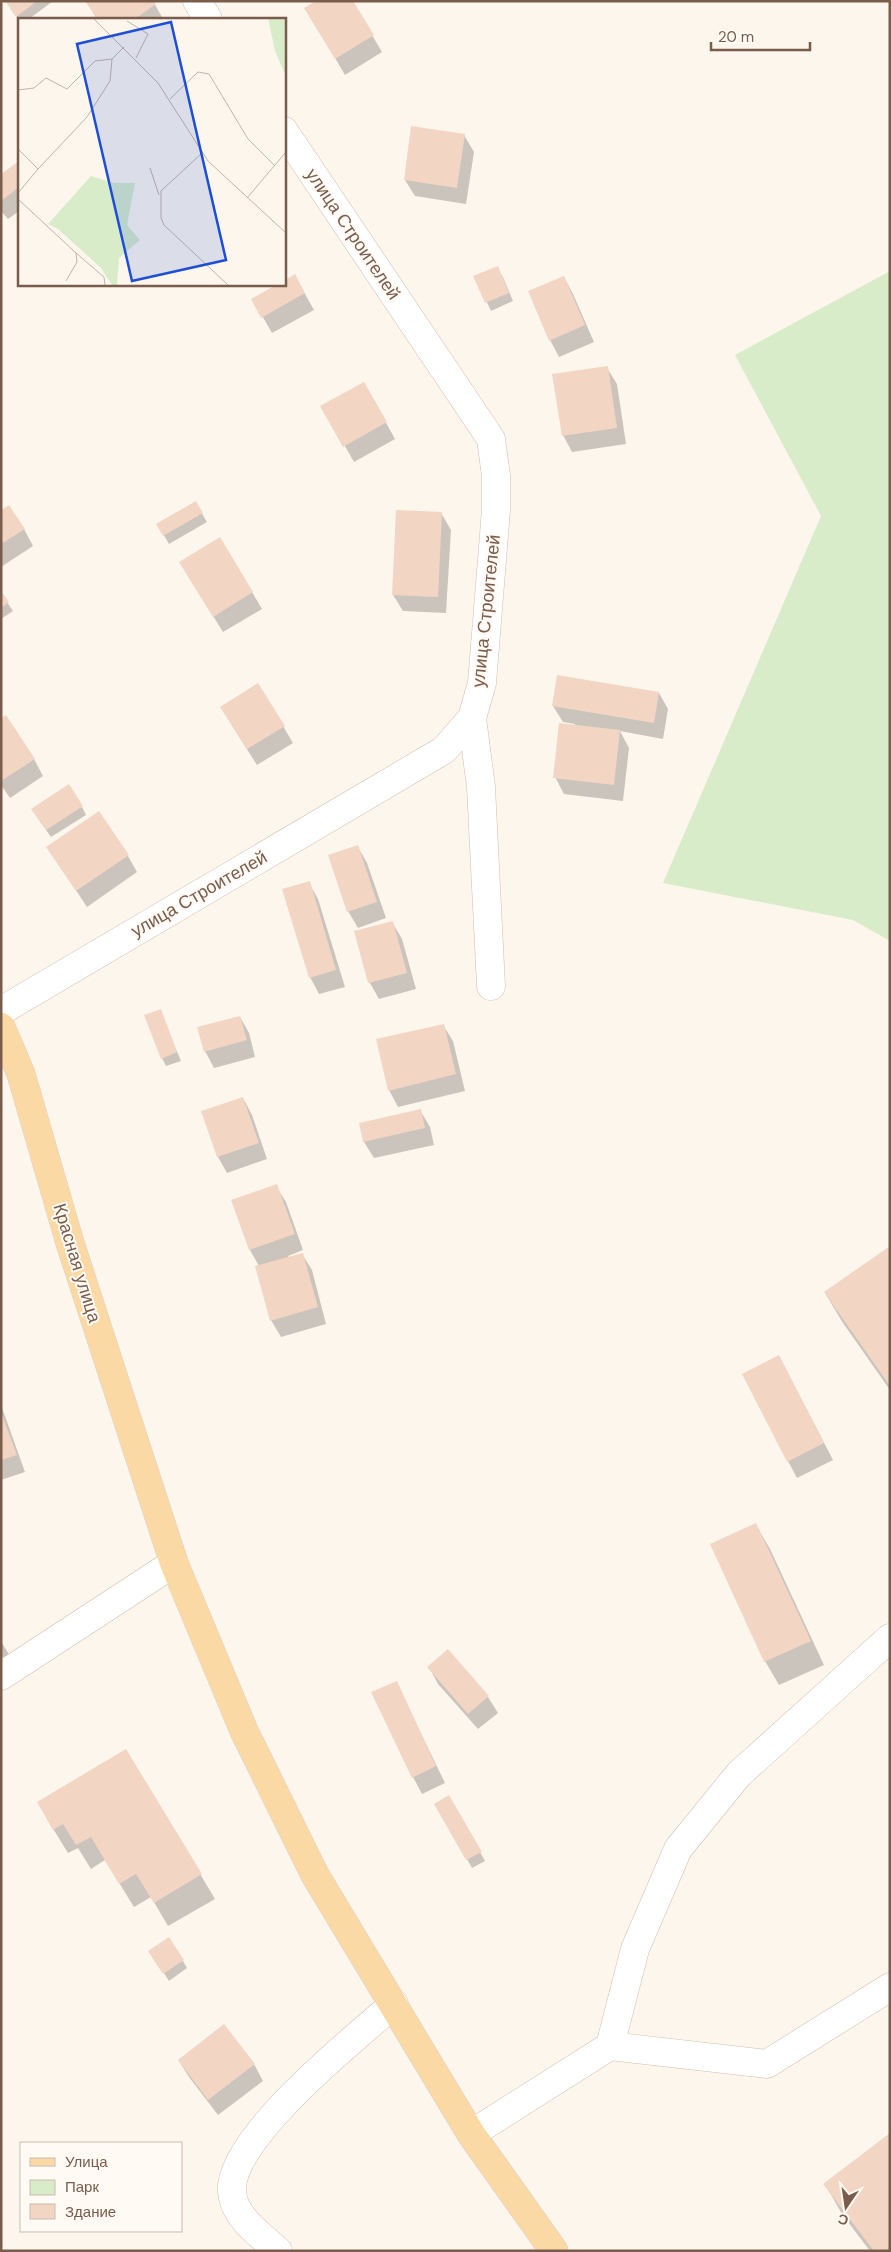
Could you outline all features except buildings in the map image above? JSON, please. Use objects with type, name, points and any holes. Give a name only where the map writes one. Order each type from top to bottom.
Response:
[{"type":"main road","name":"Красная улица","points":[[1,1027],[20,1074],[70,1243],[174,1563],[244,1731],[315,1875],[471,2134],[554,2251]]},
{"type":"street","points":[[196,1],[207,18]]},
{"type":"street","name":"улица Строителей","points":[[1,1011],[444,750],[472,718],[482,683],[496,510],[496,476],[491,438],[285,132]]},
{"type":"street","points":[[472,718],[481,787],[491,986]]},
{"type":"street","points":[[1,1676],[174,1563]]},
{"type":"street","points":[[610,2046],[635,1949],[678,1849],[739,1774],[890,1638]]},
{"type":"street","points":[[471,2134],[610,2046],[767,2064],[890,1987]]},
{"type":"street","points":[[278,2251],[236,2209],[232,2191],[235,2174],[246,2150],[274,2114],[394,2004]]},
{"type":"green space","points":[[890,271],[890,941],[853,920],[663,883],[821,516],[735,355]]}]
